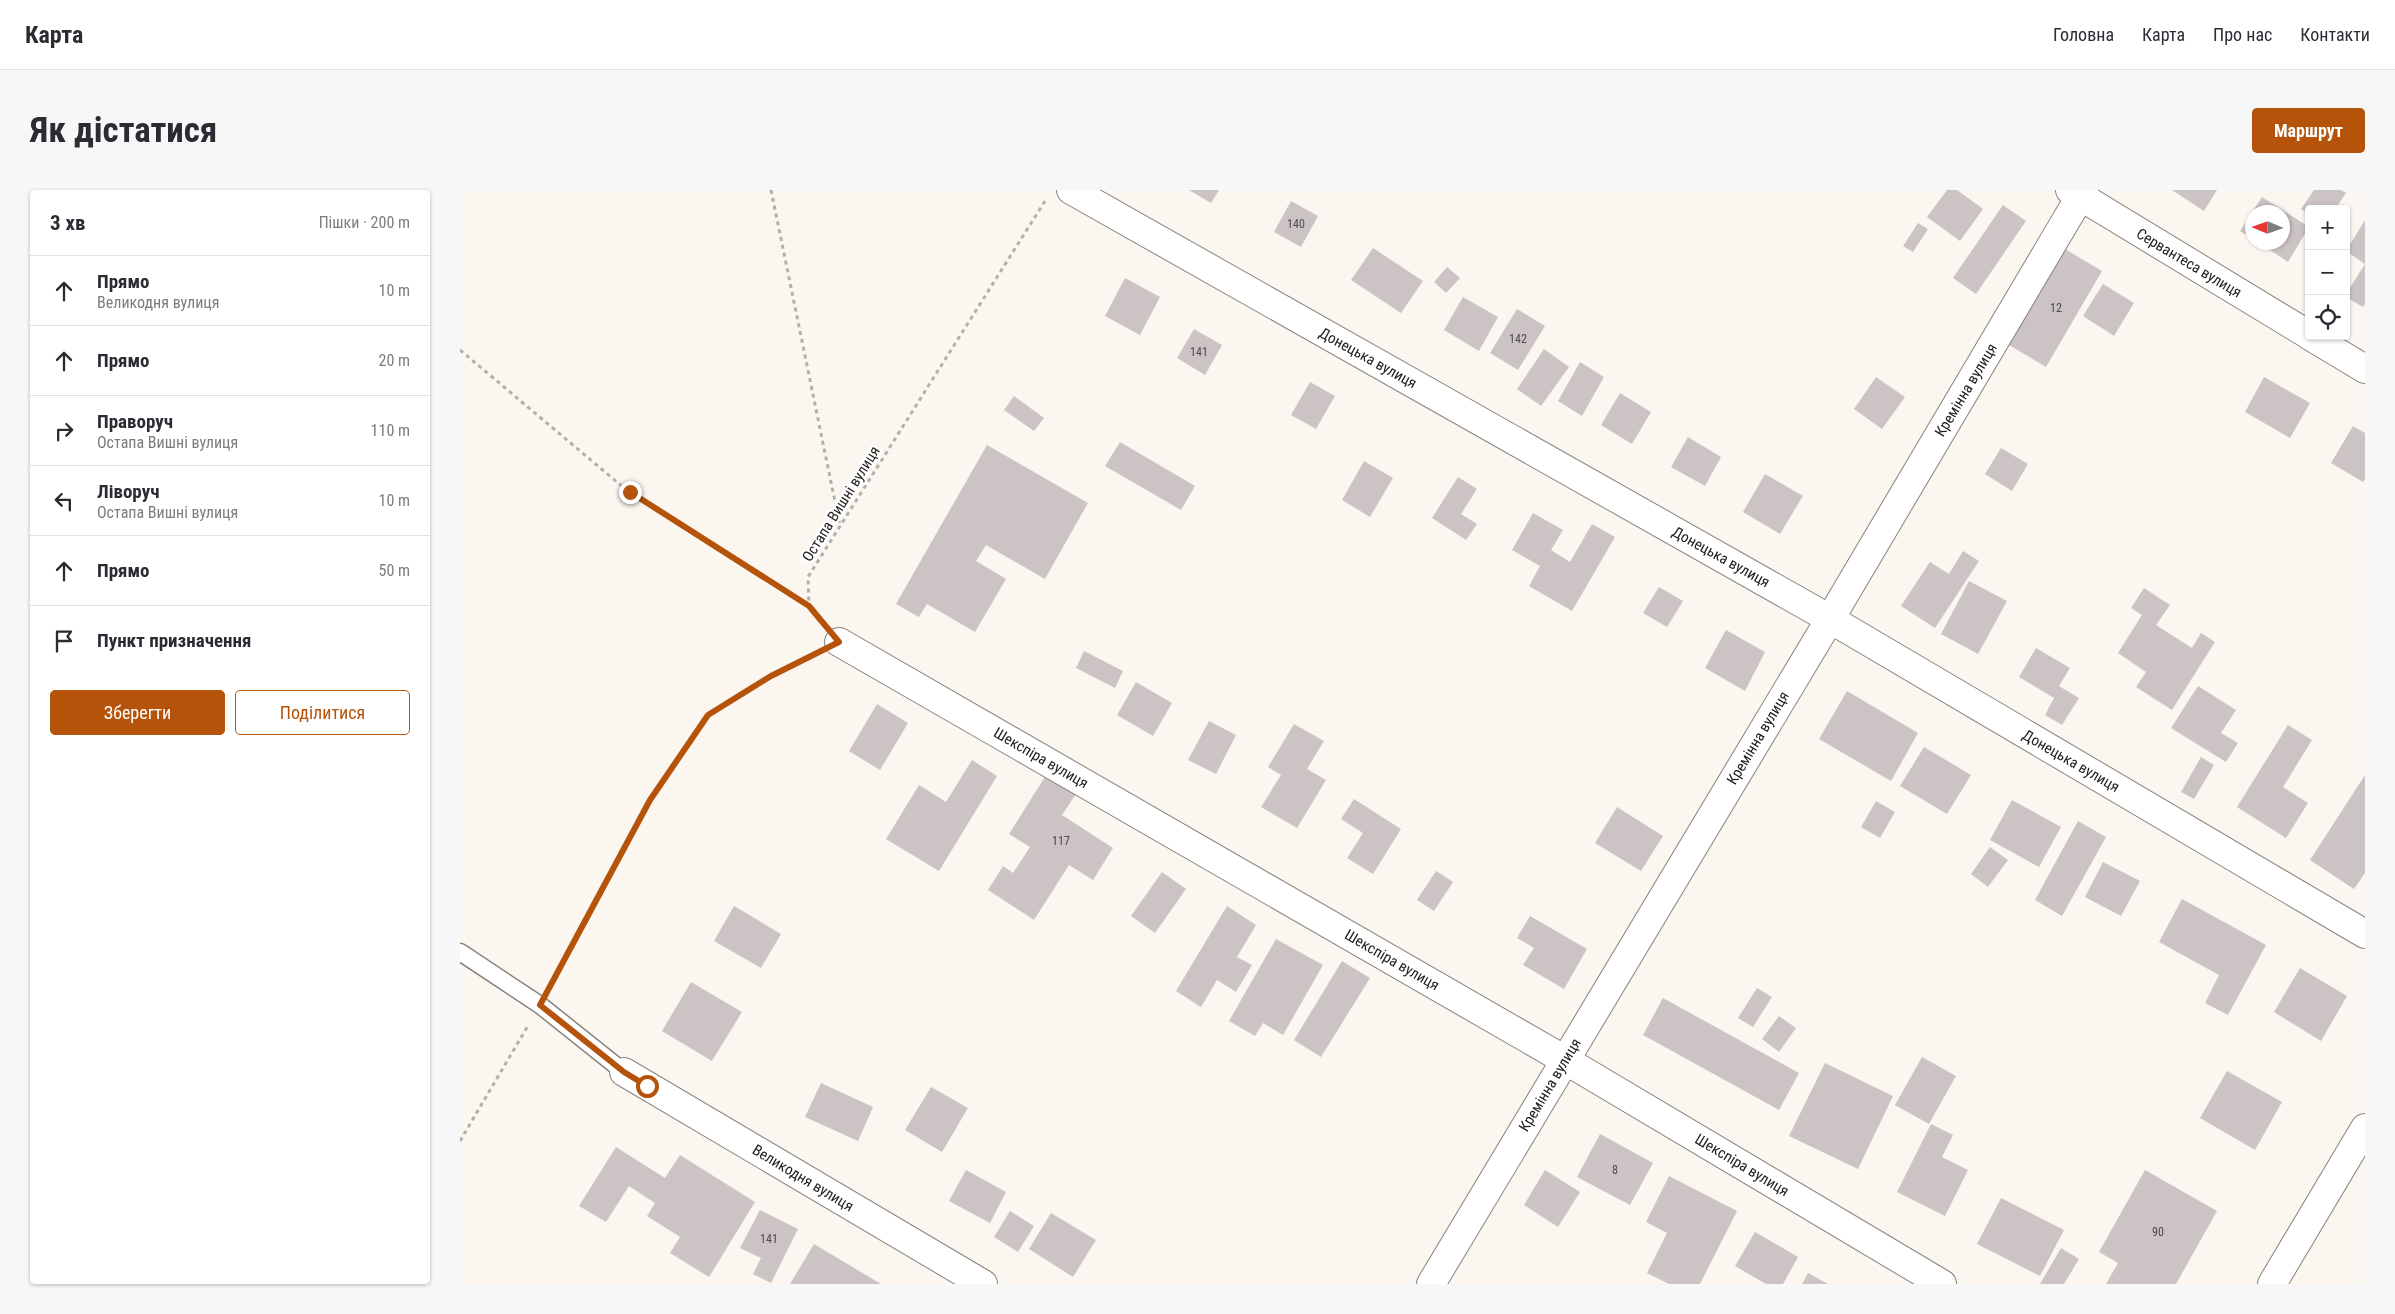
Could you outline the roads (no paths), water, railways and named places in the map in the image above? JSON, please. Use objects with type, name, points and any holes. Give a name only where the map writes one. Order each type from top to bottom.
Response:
[{"type":"street","name":"Сервантеса вулиця","points":[[2078,192],[2305,333]]},
{"type":"street","name":"Кремінна вулиця","points":[[1431,1284],[1830,619],[2078,192]]},
{"type":"street","name":"Донецька вулиця","points":[[1059,194],[1830,619],[2365,934]]},
{"type":"street","name":"Сервантеса вулиця","points":[[2317,340],[2365,369]]},
{"type":"street","name":"Шекспіра вулиця","points":[[839,642],[1565,1060],[1942,1284]]},
{"type":"street","name":"Великодня вулиця","points":[[624,1072],[983,1284]]},
{"type":"street","points":[[2272,1284],[2365,1128]]},
{"type":"lane","points":[[460,952],[540,1005],[624,1072]]}]
